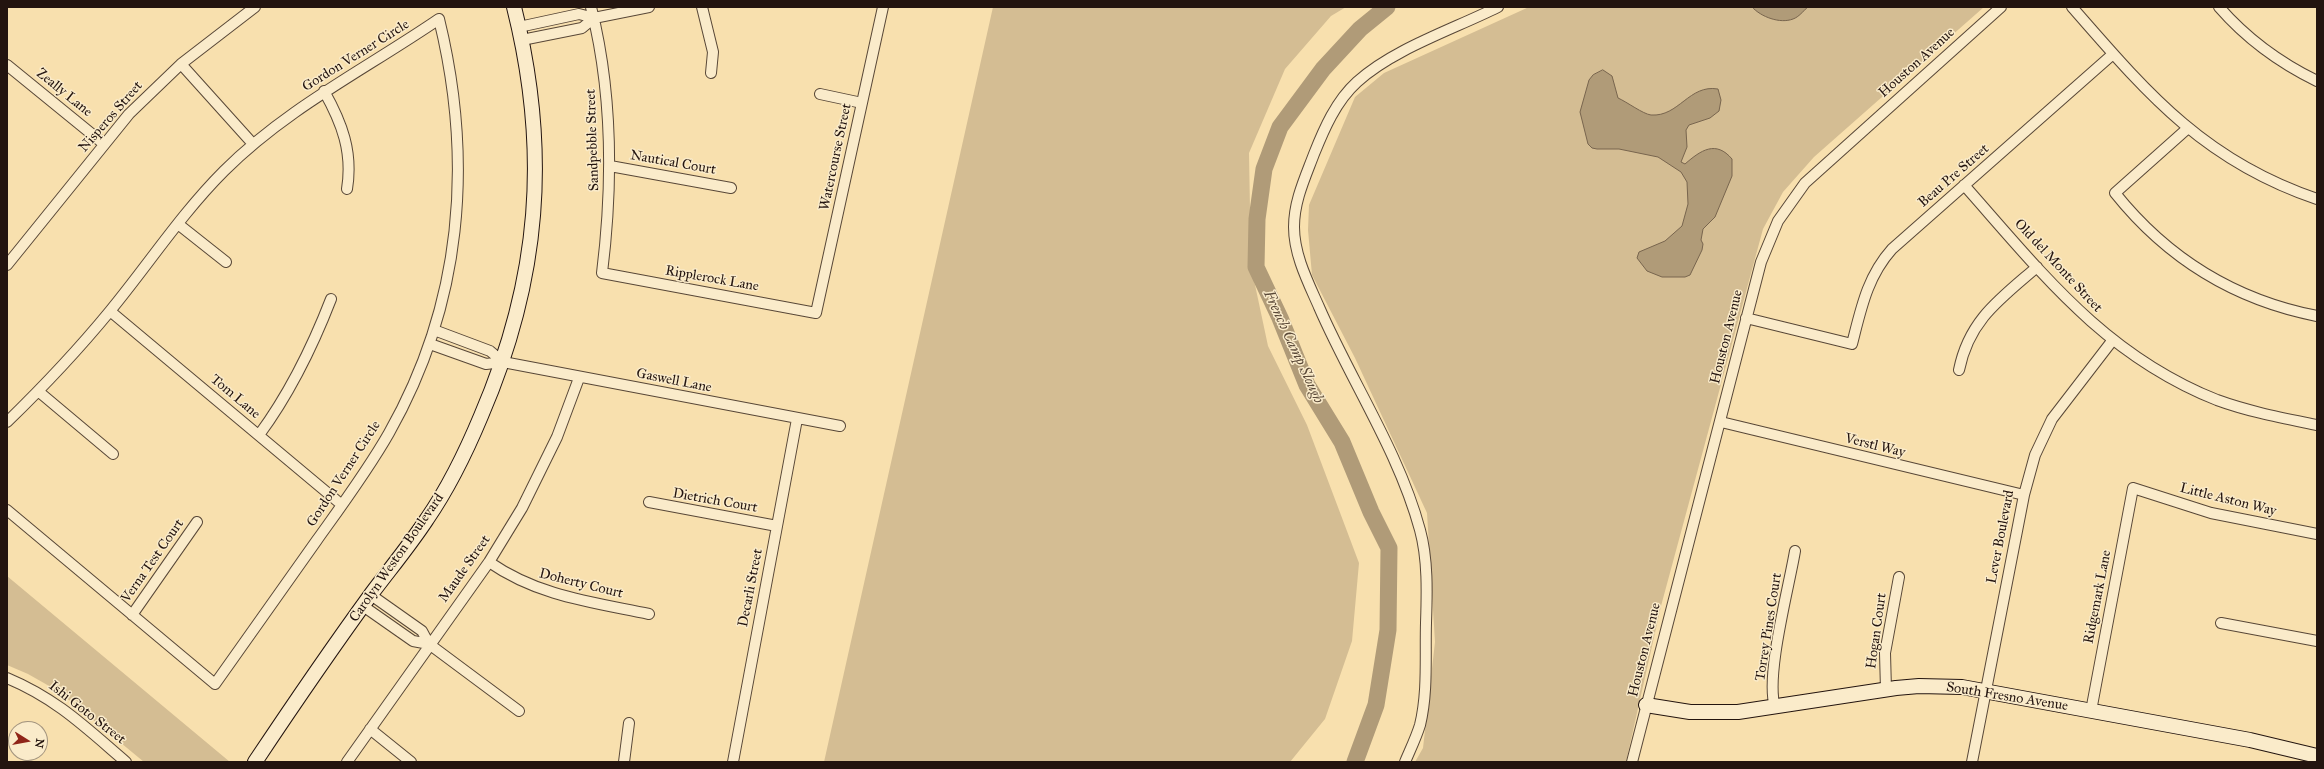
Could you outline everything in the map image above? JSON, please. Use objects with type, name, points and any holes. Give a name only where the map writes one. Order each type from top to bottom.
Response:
[{"type":"street","name":"Nisperos Street","points":[[7,265],[104,144],[135,109],[181,64],[255,7]]},
{"type":"street","name":"Carolyn Weston Boulevard","points":[[255,762],[367,601],[427,520],[465,455],[503,362],[521,301],[530,250],[534,205],[535,129],[532,97],[514,7]]},
{"type":"street","name":"Sandpebble Street","points":[[591,7],[605,87],[610,166],[607,234],[602,273]]},
{"type":"street","points":[[520,33],[582,28],[594,18],[649,7]]},
{"type":"street","points":[[702,7],[713,52],[711,73]]},
{"type":"street","name":"Watercourse Street","points":[[816,313],[883,7]]},
{"type":"street","points":[[1405,762],[1420,724],[1425,686],[1427,592],[1422,537],[1398,470],[1329,330],[1304,272],[1295,235],[1296,210],[1299,194],[1325,128],[1338,105],[1351,88],[1384,62],[1498,7]]},
{"type":"street","name":"Houston Avenue","points":[[1632,762],[1705,473],[1721,422],[1746,318],[1761,262],[1769,239],[1790,202],[1805,183],[2001,7]]},
{"type":"street","points":[[2072,7],[2149,94],[2188,128],[2223,154],[2252,171],[2317,199]]},
{"type":"street","points":[[2219,7],[2240,28],[2268,52],[2317,81]]},
{"type":"street","name":"Gordon Verner Circle","points":[[7,422],[38,391],[110,311],[203,193],[253,144],[324,91],[439,19],[447,51],[456,107],[459,179],[454,244],[430,344],[409,395],[390,432],[342,505],[215,684],[7,510]]},
{"type":"street","name":"Beau Pre Street","points":[[1746,318],[1852,344],[1868,285],[1882,260],[1964,185],[2113,54]]},
{"type":"street","points":[[181,64],[253,144]]},
{"type":"street","name":"Zeally Lane","points":[[7,65],[104,144]]},
{"type":"street","points":[[324,91],[342,127],[347,148],[350,170],[347,189]]},
{"type":"street","points":[[820,94],[862,104]]},
{"type":"street","points":[[2188,128],[2114,193],[2149,232],[2193,267],[2248,296],[2266,303],[2317,316]]},
{"type":"street","name":"Nautical Court","points":[[610,166],[731,188]]},
{"type":"street","name":"Old del Monte Street","points":[[1964,185],[2036,267],[2081,314],[2112,341],[2166,376],[2218,400],[2274,417],[2317,425]]},
{"type":"street","points":[[178,224],[226,262]]},
{"type":"street","points":[[1959,370],[1967,342],[1983,316],[2036,267]]},
{"type":"street","name":"Ripplerock Lane","points":[[602,273],[816,313]]},
{"type":"street","points":[[259,435],[276,412],[306,360],[331,299]]},
{"type":"street","name":"Tom Lane","points":[[110,311],[342,505]]},
{"type":"street","name":"Gaswell Lane","points":[[434,330],[490,351],[503,362]]},
{"type":"street","name":"Lever Boulevard","points":[[1972,762],[2024,495],[2035,455],[2052,418],[2112,341]]},
{"type":"street","name":"Gaswell Lane","points":[[430,344],[486,364],[503,362],[579,378],[840,426]]},
{"type":"street","name":"Maude Street","points":[[347,762],[429,644],[489,562],[541,472],[557,437],[579,378]]},
{"type":"street","points":[[38,391],[113,454]]},
{"type":"street","name":"Decarli Street","points":[[733,762],[797,419]]},
{"type":"street","name":"Verstl Way","points":[[1721,422],[2024,495]]},
{"type":"street","name":"Little Aston Way","points":[[2133,488],[2211,512],[2317,534]]},
{"type":"street","name":"Ridgemark Lane","points":[[2090,711],[2133,488]]},
{"type":"street","name":"Dietrich Court","points":[[648,502],[777,526]]},
{"type":"street","name":"Verna Test Court","points":[[132,615],[196,522]]},
{"type":"street","name":"Torrey Pines Court","points":[[1775,707],[1772,685],[1774,665],[1795,551]]},
{"type":"street","name":"Doherty Court","points":[[489,562],[510,576],[540,590],[649,614]]},
{"type":"street","name":"Hogan Court","points":[[1886,690],[1885,653],[1899,577]]},
{"type":"street","points":[[367,601],[413,641],[429,644],[519,711]]},
{"type":"street","points":[[2221,623],[2317,641]]},
{"type":"street","name":"Ishi Goto Street","points":[[7,678],[38,691],[56,703],[126,762]]},
{"type":"street","name":"South Fresno Avenue","points":[[1646,705],[1690,712],[1714,713],[1775,707],[1886,690],[1940,686],[1986,690],[2090,711],[2250,740],[2317,756]]},
{"type":"street","points":[[624,762],[629,723]]},
{"type":"street","points":[[370,729],[411,762]]},
{"type":"shaded area","points":[[993,7],[1346,7],[1331,16],[1285,69],[1249,153],[1251,266],[1268,346],[1307,425],[1359,563],[1352,641],[1325,719],[1290,762],[824,762]]},
{"type":"shaded area","points":[[1529,7],[1984,7],[1814,157],[1783,192],[1763,229],[1661,606],[1626,762],[1415,762],[1423,748],[1435,642],[1427,513],[1355,358],[1312,275],[1308,230],[1309,205],[1355,97],[1384,73]]},
{"type":"shaded area","points":[[1752,7],[1808,7],[1795,18],[1782,21],[1766,17]]},
{"type":"shaded area","points":[[1603,70],[1612,76],[1618,98],[1651,115],[1669,111],[1699,91],[1718,89],[1721,100],[1719,111],[1710,118],[1689,125],[1686,130],[1687,147],[1681,162],[1685,164],[1708,149],[1720,150],[1732,159],[1732,176],[1715,217],[1703,229],[1701,240],[1703,244],[1702,250],[1690,275],[1685,277],[1662,277],[1647,271],[1637,258],[1639,252],[1665,241],[1682,226],[1688,204],[1687,182],[1681,172],[1658,157],[1619,149],[1597,149],[1592,148],[1588,144],[1580,112],[1589,80],[1593,75]]},
{"type":"shaded area","points":[[7,576],[230,762],[144,762],[58,691],[28,674],[7,665]]},
{"type":"waterway","name":"French Camp Slough","points":[[1355,762],[1376,705],[1388,630],[1389,548],[1371,512],[1342,442],[1307,385],[1280,318],[1256,267],[1257,219],[1264,169],[1280,127],[1323,69],[1360,29],[1387,7]]}]
